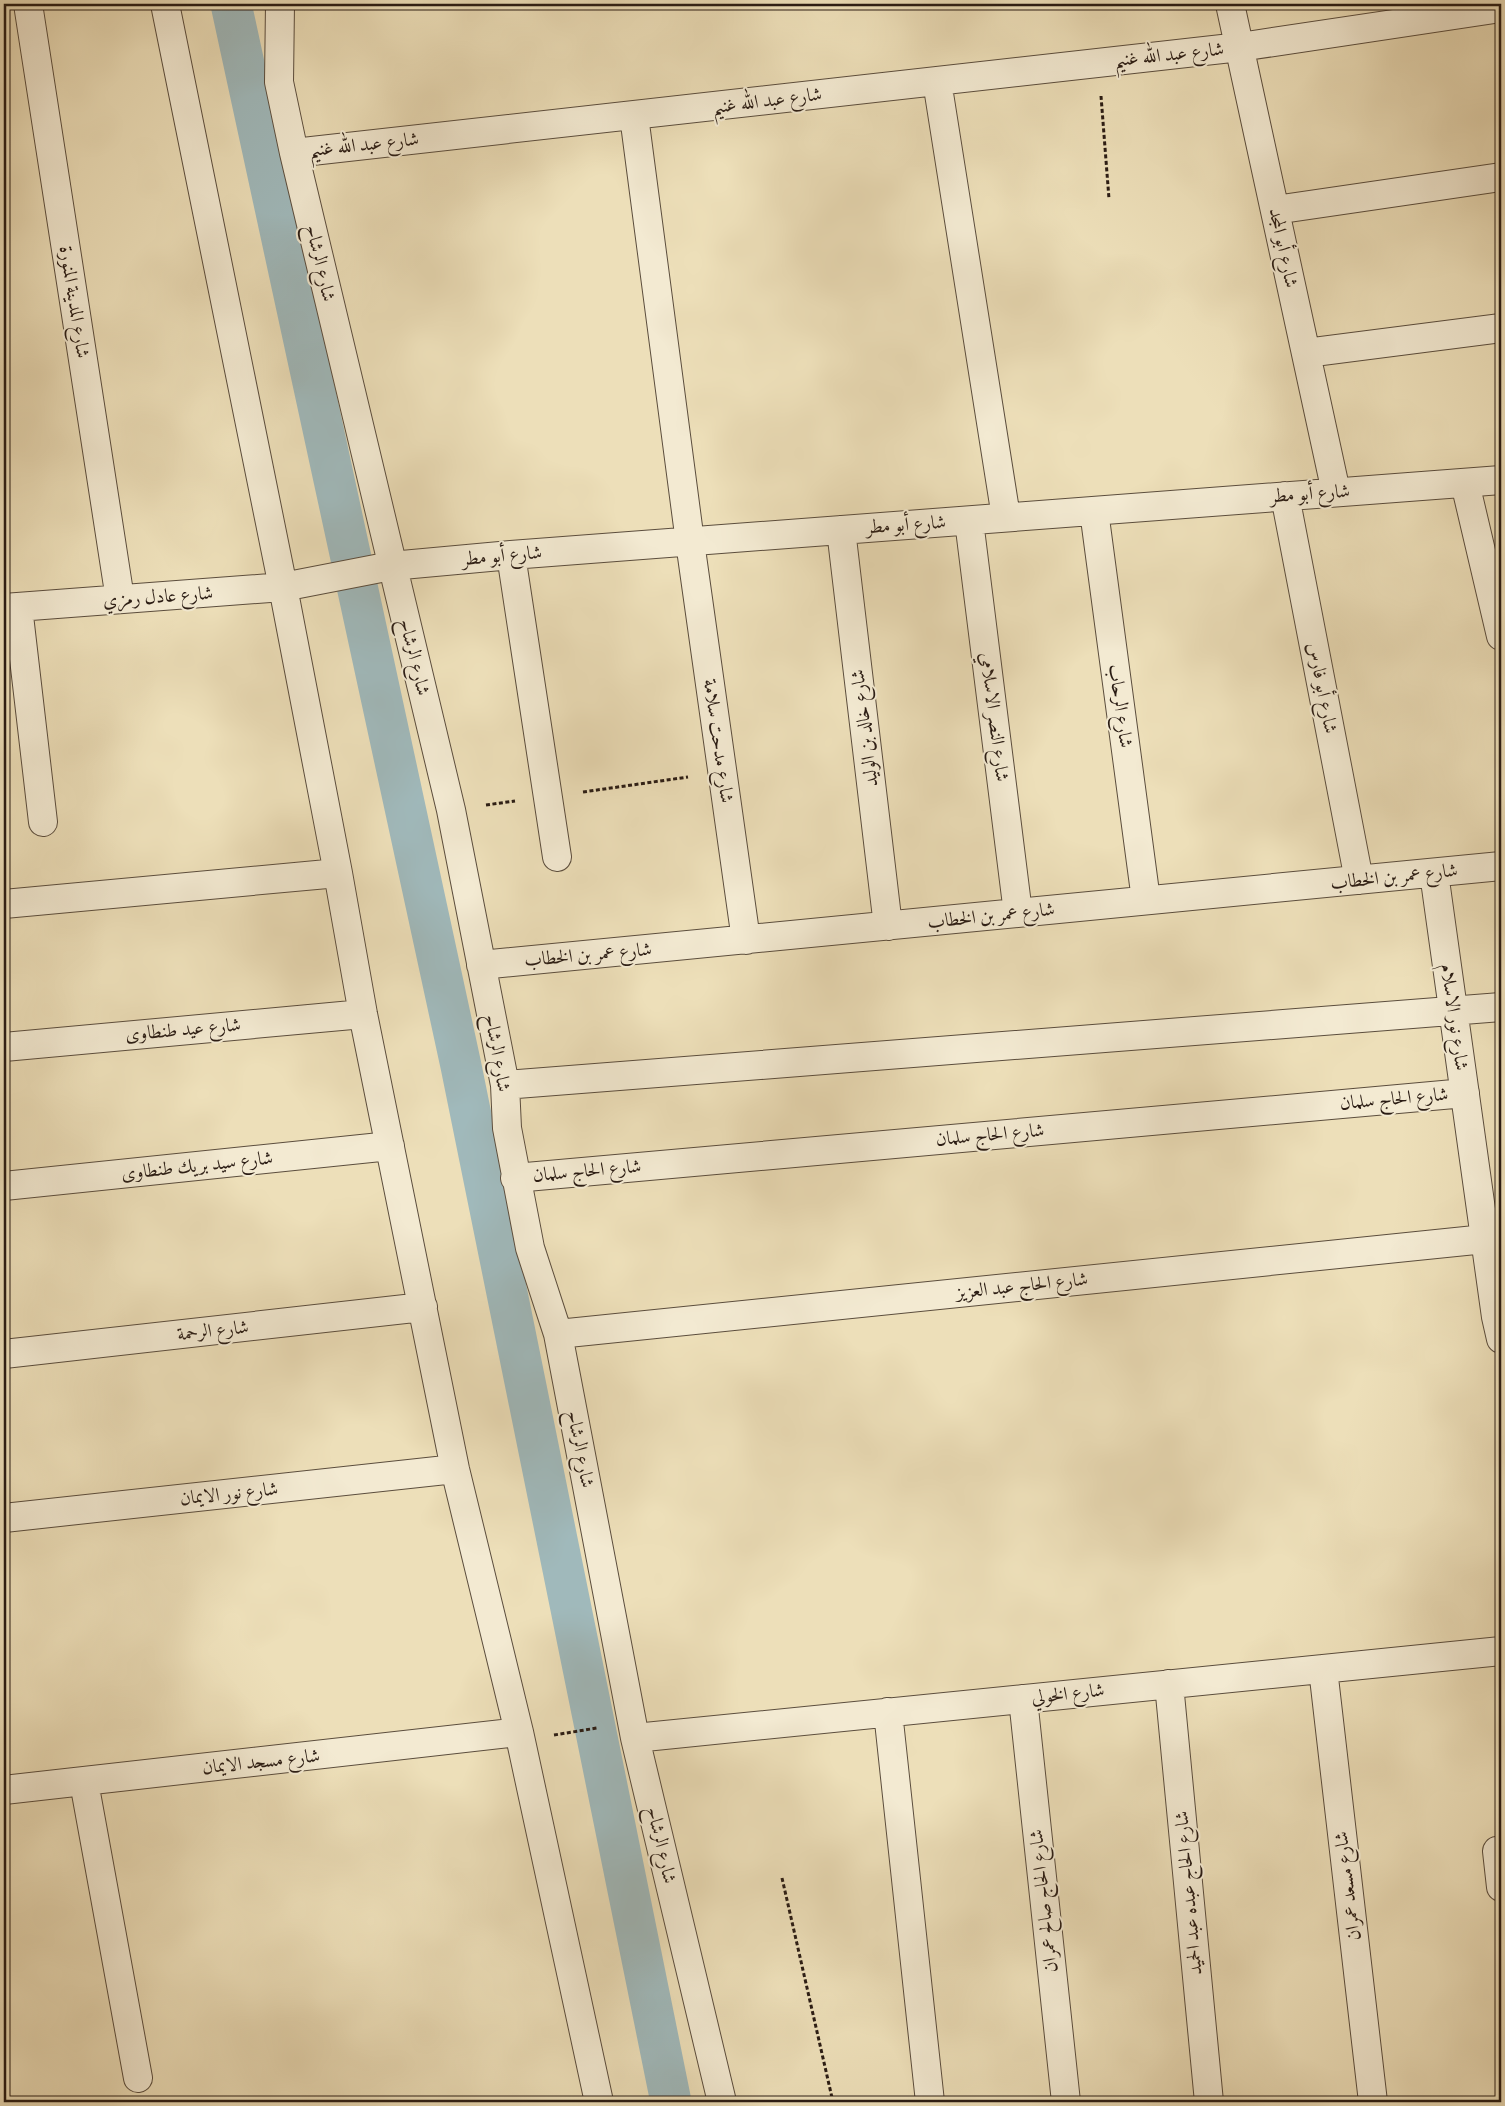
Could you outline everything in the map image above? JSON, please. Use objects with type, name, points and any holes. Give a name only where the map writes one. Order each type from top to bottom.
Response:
[{"type":"street","name":"شارع المدينة المنورة","points":[[28,4],[120,599]]},
{"type":"street","points":[[165,4],[283,588],[363,1014],[455,1469],[520,1737],[599,2102]]},
{"type":"street","name":"شارع الرشاح","points":[[280,4],[279,82],[383,568],[451,810],[505,1085],[508,1128],[530,1248],[558,1334],[634,1729],[722,2102]]},
{"type":"street","name":"شارع أبو المجد","points":[[1230,4],[1336,492]]},
{"type":"street","name":"شارع عبد الله غنيم","points":[[294,153],[1240,47],[1501,8]]},
{"type":"street","points":[[937,81],[1006,517]]},
{"type":"street","name":"شارع مدحت سلامة","points":[[634,116],[690,542],[746,940]]},
{"type":"street","points":[[1275,210],[1501,177]]},
{"type":"street","points":[[1306,353],[1501,328]]},
{"type":"street","name":"شارع أبو مطر","points":[[312,581],[383,568],[511,555],[1501,480]]},
{"type":"street","points":[[1465,483],[1501,636]]},
{"type":"street","name":"شارع أبو فارس","points":[[1285,496],[1359,880]]},
{"type":"street","name":"شارع الرحاب","points":[[1094,511],[1146,900]]},
{"type":"street","name":"شارع النصر الاسلامي","points":[[969,521],[1018,913]]},
{"type":"street","name":"شارع خالد بن الوليد","points":[[841,530],[888,926]]},
{"type":"street","points":[[511,555],[546,797],[557,857]]},
{"type":"street","name":"شارع عادل رمزي","points":[[11,608],[283,588],[312,581]]},
{"type":"street","points":[[11,608],[43,822]]},
{"type":"street","name":"شارع عمر بن الخطاب","points":[[481,965],[1501,866]]},
{"type":"street","points":[[4,904],[338,873]]},
{"type":"street","name":"شارع نور الاسلام","points":[[1434,873],[1465,1093],[1490,1191],[1485,1239],[1500,1325]]},
{"type":"street","points":[[505,1085],[1501,1007]]},
{"type":"street","name":"شارع عيد طنطاوى","points":[[4,1047],[363,1014]]},
{"type":"street","name":"شارع الحاج سلمان","points":[[516,1178],[1465,1093]]},
{"type":"street","name":"شارع سيد بريك طنطاوى","points":[[4,1186],[390,1146]]},
{"type":"street","name":"شارع الحاج عبد العزيز","points":[[558,1334],[1485,1239]]},
{"type":"street","name":"شارع الرحمة","points":[[4,1354],[423,1308]]},
{"type":"street","name":"شارع نور الايمان","points":[[4,1518],[455,1469]]},
{"type":"street","name":"شارع الخولي","points":[[634,1729],[888,1712],[1501,1651]]},
{"type":"street","name":"شارع مسعد عمران","points":[[1322,1669],[1373,2102]]},
{"type":"street","name":"شارع الحاج عبده عبد الحميد","points":[[1169,1684],[1209,2102]]},
{"type":"street","name":"شارع الحاج صالح عمران","points":[[1023,1699],[1066,2102]]},
{"type":"street","points":[[888,1712],[930,2102]]},
{"type":"street","name":"شارع مسجد الايمان","points":[[4,1790],[520,1737]]},
{"type":"street","points":[[84,1782],[138,2078]]},
{"type":"street","points":[[1497,1851],[1501,1888]]},
{"type":"path","points":[[1098,63],[1109,199]]},
{"type":"path","points":[[451,810],[723,772]]},
{"type":"path","points":[[520,1737],[634,1729]]},
{"type":"path","points":[[782,1878],[833,2102]]},
{"type":"waterway","points":[[231,4],[461,1066],[671,2102]]}]
